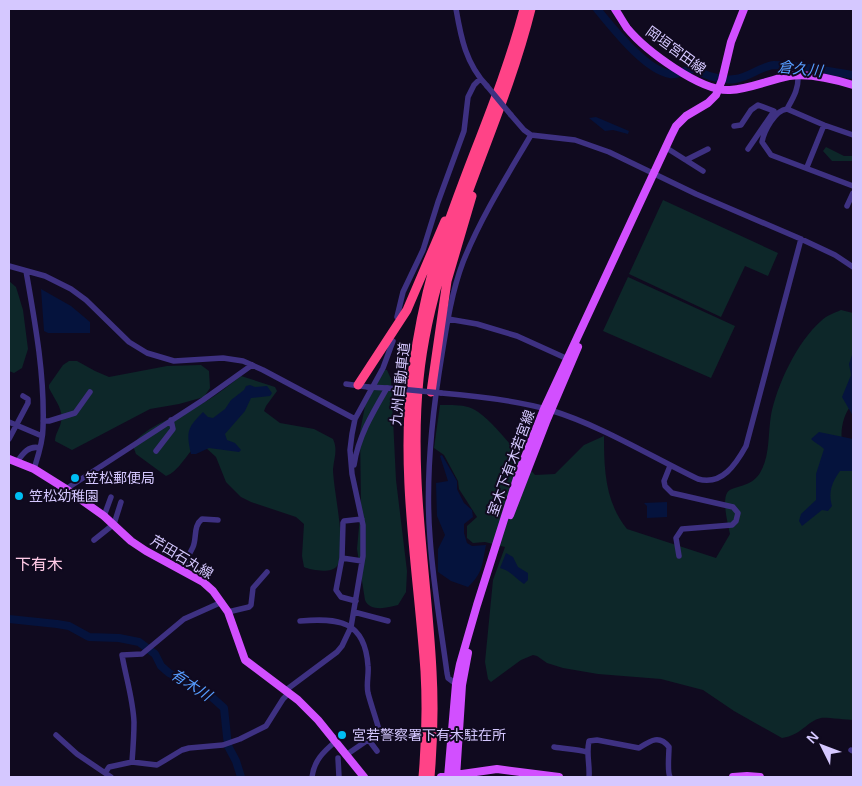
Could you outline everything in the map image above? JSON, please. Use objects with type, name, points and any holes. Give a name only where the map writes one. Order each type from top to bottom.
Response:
[{"type":"highway","name":"九州自動車道","points":[[423,777],[426,717],[425,672],[409,478],[409,418],[412,377],[421,323],[435,264],[510,57],[524,9]]},
{"type":"highway","name":"九州自動車道","points":[[430,777],[433,709],[432,672],[416,468],[416,419],[419,378],[430,315],[442,266],[520,49],[531,9]]},
{"type":"highway","points":[[431,389],[447,281],[498,112]]},
{"type":"highway","points":[[358,386],[407,310],[473,150],[486,124]]},
{"type":"main road","name":"岡垣宮田線","points":[[615,9],[627,28],[637,38],[686,76],[713,89],[739,89],[798,75],[812,76],[853,85]]},
{"type":"main road","points":[[719,90],[731,42],[744,9]]},
{"type":"main road","name":"室木下有木若宮線","points":[[450,777],[456,684],[477,605],[508,504],[665,147],[680,122],[692,111],[708,103],[719,90]]},
{"type":"main road","name":"室木下有木若宮線","points":[[450,777],[468,653],[486,590],[548,410]]},
{"type":"main road","name":"芹田石丸線","points":[[9,459],[34,469],[66,489],[104,516],[146,551],[203,582],[213,591],[228,612],[245,660],[288,692],[307,709],[364,777]]},
{"type":"main road","points":[[450,777],[497,769],[559,777]]},
{"type":"main road","points":[[733,777],[760,777]]},
{"type":"street","points":[[456,9],[465,50],[480,79],[524,130],[531,135],[575,140],[608,152],[653,174],[801,239],[835,255],[853,267]]},
{"type":"street","points":[[787,109],[799,84],[798,75]]},
{"type":"street","points":[[397,317],[403,292],[423,250],[464,131],[468,97],[474,85],[480,79]]},
{"type":"street","points":[[734,126],[741,125],[751,110],[758,105],[776,112]]},
{"type":"street","points":[[748,149],[776,112],[782,109],[787,109],[853,135]]},
{"type":"street","points":[[776,112],[762,139],[762,142],[771,154],[853,186]]},
{"type":"street","points":[[807,167],[824,125]]},
{"type":"street","points":[[456,684],[448,678],[447,673],[430,538],[430,448],[441,363],[455,285],[464,261],[491,205],[531,135]]},
{"type":"street","points":[[665,147],[703,172]]},
{"type":"street","points":[[686,160],[708,149]]},
{"type":"street","points":[[847,206],[853,193]]},
{"type":"street","points":[[346,384],[400,389],[431,389],[441,392],[499,398],[548,410],[592,427],[698,479],[712,480],[724,475],[746,446],[801,239]]},
{"type":"street","points":[[9,266],[45,276],[72,289],[86,300],[128,342],[147,354],[174,361],[234,359],[252,365],[355,419]]},
{"type":"street","points":[[26,271],[37,337],[42,383],[42,436],[34,469]]},
{"type":"street","points":[[448,319],[477,324],[517,336],[570,360]]},
{"type":"street","points":[[56,735],[77,754],[107,775],[109,766],[132,762],[157,765],[182,750],[197,746],[223,745],[259,731],[266,726],[288,692],[337,652],[351,627],[364,543],[362,519],[352,474],[350,450],[355,419],[383,368],[393,341]]},
{"type":"street","points":[[66,489],[252,365]]},
{"type":"street","points":[[352,474],[356,449],[378,402],[387,388]]},
{"type":"street","points":[[43,421],[75,413],[90,392]]},
{"type":"street","points":[[9,439],[28,403],[28,399],[23,396]]},
{"type":"street","points":[[156,451],[173,429],[171,420]]},
{"type":"street","points":[[9,422],[42,436]]},
{"type":"street","points":[[17,462],[29,448],[40,448]]},
{"type":"street","points":[[670,466],[664,481],[668,490],[672,493],[733,508],[738,513],[738,517],[732,525],[682,529],[676,538],[679,556]]},
{"type":"street","points":[[104,516],[111,497]]},
{"type":"street","points":[[94,540],[114,524],[121,502]]},
{"type":"street","points":[[182,570],[185,558],[193,546],[198,522],[202,519],[218,520]]},
{"type":"street","points":[[356,601],[341,597],[336,590],[342,558],[342,523],[344,521],[362,519]]},
{"type":"street","points":[[342,558],[362,561]]},
{"type":"street","points":[[228,612],[251,605],[253,588],[267,572]]},
{"type":"street","points":[[132,762],[134,722],[129,684],[122,655],[142,654],[184,619],[222,602]]},
{"type":"street","points":[[354,612],[388,620]]},
{"type":"street","points":[[300,621],[334,621],[344,623],[355,629],[362,640],[368,666],[368,691],[379,730],[346,755]]},
{"type":"street","points":[[368,739],[377,751]]},
{"type":"street","points":[[589,777],[590,765],[587,752],[590,740],[639,748],[657,739],[669,747],[668,774],[670,777]]},
{"type":"street","points":[[312,777],[320,755],[335,742]]},
{"type":"street","points":[[554,747],[587,752]]},
{"type":"street","points":[[338,758],[339,777]]},
{"type":"green space","points":[[826,147],[844,156],[853,156],[852,161],[832,161],[823,151]]},
{"type":"green space","points":[[663,200],[778,253],[768,276],[745,266],[721,317],[629,274]]},
{"type":"green space","points":[[628,277],[735,326],[711,378],[603,331]]},
{"type":"green space","points":[[9,281],[16,287],[23,310],[28,349],[22,368],[14,373],[9,371]]},
{"type":"green space","points":[[841,310],[853,313],[853,404],[845,416],[842,426],[842,441],[853,449],[853,720],[821,718],[795,734],[782,738],[734,711],[703,690],[661,679],[598,674],[563,668],[547,663],[533,655],[521,660],[491,682],[488,679],[485,662],[493,580],[505,547],[485,542],[473,543],[467,538],[467,526],[477,517],[459,489],[458,481],[444,455],[434,448],[440,405],[467,407],[482,415],[535,475],[555,474],[584,445],[604,436],[604,461],[607,485],[614,508],[627,529],[716,558],[730,534],[725,507],[727,493],[729,490],[752,481],[757,477],[764,465],[774,403],[789,365],[812,330],[825,318]]},
{"type":"green space","points":[[69,361],[77,361],[109,377],[167,366],[201,365],[209,371],[210,388],[204,397],[150,409],[72,450],[55,441],[62,417],[58,404],[49,388],[49,385],[63,365]]},
{"type":"green space","points":[[383,370],[387,370],[391,379],[396,480],[407,571],[406,592],[398,605],[375,608],[367,604],[365,600],[357,549],[361,505],[360,432],[365,406]]},
{"type":"green space","points":[[241,376],[275,387],[277,391],[264,411],[280,423],[314,429],[333,439],[335,450],[333,469],[341,548],[337,566],[330,570],[321,571],[304,567],[302,556],[304,524],[296,517],[241,497],[226,482],[216,457],[204,446],[195,447],[178,467],[166,476],[136,454],[133,446],[145,433],[164,421],[208,400]]},
{"type":"water","points":[[596,117],[629,131],[628,134],[613,130],[605,131],[589,118]]},
{"type":"water","points":[[41,289],[71,306],[90,322],[90,333],[48,333],[44,331]]},
{"type":"water","points":[[853,352],[853,416],[842,397],[851,375],[849,364]]},
{"type":"water","points":[[246,386],[255,387],[267,386],[272,393],[270,396],[251,398],[245,411],[225,434],[227,440],[235,443],[241,450],[239,452],[209,448],[196,454],[191,454],[188,435],[198,417],[203,412],[208,417],[213,418],[225,409],[231,400],[244,390]]},
{"type":"water","points":[[819,432],[853,439],[853,471],[840,471],[832,487],[830,496],[832,506],[828,511],[822,510],[802,526],[799,521],[801,514],[816,500],[816,474],[824,449],[811,439]]},
{"type":"water","points":[[442,455],[457,481],[457,489],[464,503],[472,510],[473,517],[464,524],[467,543],[472,546],[486,545],[479,573],[468,587],[451,581],[438,572],[438,549],[445,535],[437,516],[436,483],[448,481],[440,456]]},
{"type":"water","points":[[667,502],[667,517],[647,518],[647,506],[644,503]]},
{"type":"water","points":[[506,553],[513,557],[518,567],[528,573],[528,580],[524,584],[500,568]]},
{"type":"waterway","name":"倉久川","points":[[597,9],[640,57],[660,71],[670,74],[695,69],[714,77],[731,79],[745,77],[764,67],[784,65],[853,75]]},
{"type":"waterway","name":"有木川","points":[[9,619],[69,626],[89,637],[119,638],[139,642],[155,654],[161,666],[169,673],[205,691],[224,708],[228,746],[236,761],[241,777]]},
{"type":"place","name":"笠松郵便局","points":[[75,478]]},
{"type":"place","name":"笠松幼稚園","points":[[19,496]]},
{"type":"place","name":"宮若警察署下有木駐在所","points":[[342,735]]},
{"type":"district","name":"下有木","points":[[39,564]]}]
